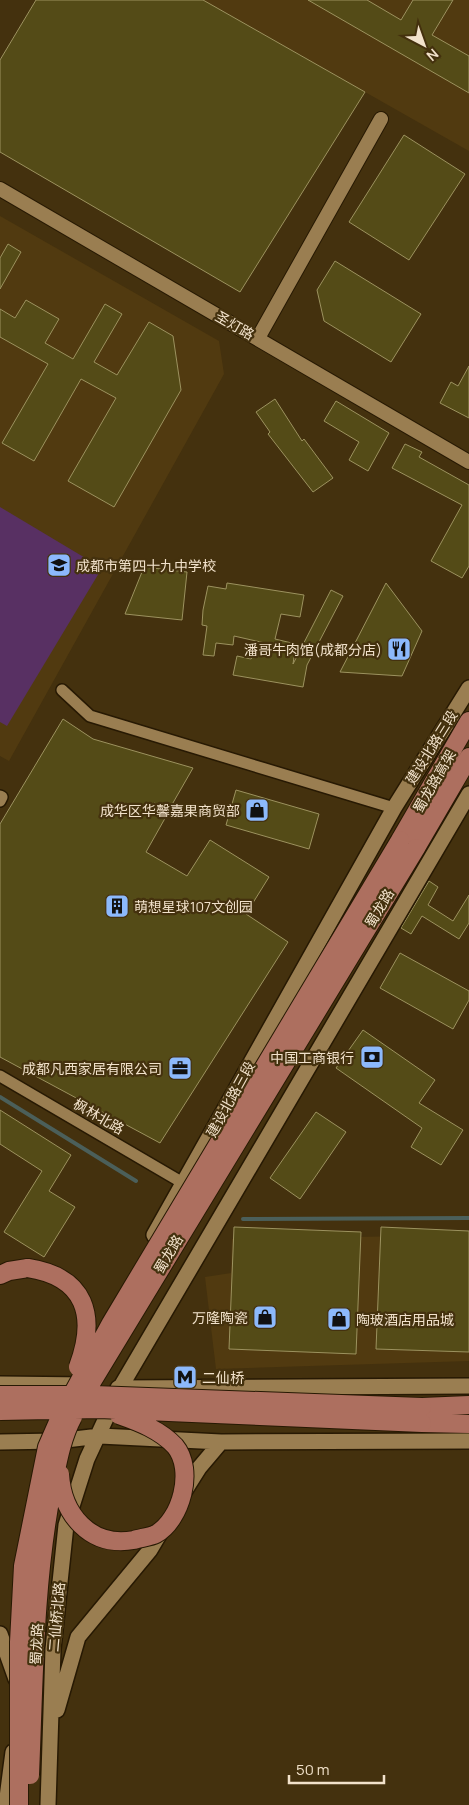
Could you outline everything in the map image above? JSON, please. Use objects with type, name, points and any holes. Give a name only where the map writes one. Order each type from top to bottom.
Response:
[{"type":"main road","name":"建设北路三段","points":[[56,1441],[73,1384],[183,1183],[394,808],[469,688]]},
{"type":"main road","name":"蜀龙路高架","points":[[408,844],[469,721]]},
{"type":"main road","name":"蜀龙路","points":[[19,1805],[19,1642],[23,1566],[47,1447],[61,1415],[116,1314],[408,844],[469,757]]},
{"type":"main road","points":[[100,1436],[120,1388],[469,794]]},
{"type":"main road","name":"蜀龙路","points":[[30,1805],[42,1542],[66,1429],[119,1335],[408,844]]},
{"type":"main road","points":[[0,1275],[9,1271],[28,1268],[47,1271],[64,1280],[77,1293],[86,1310],[88,1331],[84,1352],[61,1415]]},
{"type":"main road","points":[[0,1384],[73,1384],[120,1388],[469,1386]]},
{"type":"main road","points":[[0,1384],[20,1395]]},
{"type":"main road","points":[[0,1395],[94,1395],[422,1415],[469,1424]]},
{"type":"main road","points":[[80,1403],[69,1435],[60,1474],[63,1496],[72,1512],[86,1530],[100,1537],[121,1542],[156,1534],[178,1512],[185,1483],[182,1462],[176,1447],[155,1429],[99,1409]]},
{"type":"main road","points":[[0,1411],[99,1409],[422,1415],[469,1405]]},
{"type":"main road","points":[[0,1442],[56,1441],[100,1436],[221,1442],[469,1441]]},
{"type":"main road","name":"二仙桥北路","points":[[48,1805],[49,1740],[57,1597],[66,1525],[87,1459],[100,1436]]},
{"type":"main road","name":"二仙桥北路","points":[[6,1805],[40,1533],[56,1441]]},
{"type":"main road","points":[[49,1740],[71,1655],[78,1637],[150,1550],[199,1468],[221,1442]]},
{"type":"main road","points":[[0,1634],[21,1693]]},
{"type":"street","points":[[258,338],[381,118]]},
{"type":"street","name":"圣灯路","points":[[0,189],[469,462]]},
{"type":"street","points":[[62,690],[90,716],[394,808]]},
{"type":"street","name":"枫林北路","points":[[0,1076],[183,1183]]},
{"type":"shaded area","points":[[36,0],[469,0],[469,151],[217,8],[97,209],[0,152],[0,60]]},
{"type":"shaded area","name":"成都市第四十九中学校","points":[[0,216],[219,341],[224,374],[9,761],[0,756]]},
{"type":"shaded area","points":[[0,507],[102,568],[7,726],[0,722]]},
{"type":"shaded area","name":"陶玻酒店用品城","points":[[469,1235],[469,1361],[216,1369],[205,1277],[231,1273],[232,1239]]},
{"type":"building","points":[[36,0],[203,0],[365,92],[240,292],[0,152],[0,60]]},
{"type":"building","points":[[308,0],[367,0],[401,20],[413,0],[453,0],[432,35],[469,56],[469,93]]},
{"type":"building","points":[[404,135],[465,174],[409,260],[349,222]]},
{"type":"building","points":[[8,244],[21,252],[0,289],[0,258]]},
{"type":"building","points":[[335,261],[421,314],[391,362],[324,321],[317,290]]},
{"type":"building","points":[[26,300],[59,319],[45,343],[73,359],[105,304],[122,314],[94,362],[117,375],[149,322],[173,336],[181,390],[114,507],[68,481],[116,398],[81,379],[34,461],[2,443],[48,364],[0,337],[0,309],[15,318]]},
{"type":"building","points":[[469,366],[469,418],[440,403],[451,382],[458,386]]},
{"type":"building","points":[[275,399],[302,441],[304,439],[333,478],[313,492],[268,434],[270,432],[256,412]]},
{"type":"building","points":[[336,401],[389,433],[368,471],[349,460],[359,442],[324,421]]},
{"type":"building","points":[[405,444],[422,452],[419,457],[469,485],[469,566],[462,578],[431,561],[462,505],[392,468]]},
{"type":"building","points":[[144,567],[187,572],[182,620],[125,614]]},
{"type":"building","points":[[227,583],[304,595],[300,617],[281,614],[275,639],[296,644],[293,664],[331,590],[343,596],[307,665],[303,687],[233,675],[237,656],[251,659],[265,643],[234,636],[233,645],[216,643],[214,656],[203,655],[207,626],[202,625],[203,610],[208,586],[226,589]]},
{"type":"building","points":[[386,583],[422,631],[402,676],[340,672]]},
{"type":"building","name":"萌想星球107文创园","points":[[63,719],[93,739],[193,768],[170,808],[154,803],[168,813],[146,852],[187,876],[210,840],[269,877],[246,914],[288,942],[160,1143],[0,1057],[0,824]]},
{"type":"building","points":[[236,790],[319,814],[309,849],[226,825]]},
{"type":"building","points":[[429,881],[438,887],[428,905],[453,921],[469,895],[469,923],[459,939],[422,916],[411,934],[401,928]]},
{"type":"building","points":[[400,953],[469,991],[469,1000],[453,1029],[380,988]]},
{"type":"building","points":[[363,1030],[435,1080],[419,1103],[463,1130],[441,1165],[411,1147],[422,1128],[336,1068]]},
{"type":"building","points":[[0,1110],[71,1155],[49,1191],[75,1207],[44,1257],[4,1232],[42,1171],[0,1144]]},
{"type":"building","points":[[316,1112],[346,1132],[300,1199],[270,1178]]},
{"type":"building","points":[[234,1227],[361,1232],[356,1354],[229,1349]]},
{"type":"building","points":[[381,1227],[469,1231],[469,1352],[376,1349]]},
{"type":"waterway","points":[[0,1097],[136,1181]]},
{"type":"waterway","points":[[243,1219],[469,1218]]},
{"type":"place","name":"成都市第四十九中学校","points":[[59,565]]},
{"type":"place","name":"潘哥牛肉馆(成都分店)","points":[[399,649]]},
{"type":"place","name":"成华区华馨嘉果商贸部","points":[[257,810]]},
{"type":"place","name":"萌想星球107文创园","points":[[117,906]]},
{"type":"place","name":"中国工商银行","points":[[372,1057]]},
{"type":"place","name":"成都凡西家居有限公司","points":[[180,1068]]},
{"type":"place","name":"万隆陶瓷","points":[[265,1317]]},
{"type":"place","name":"陶玻酒店用品城","points":[[339,1319]]},
{"type":"place","name":"二仙桥","points":[[185,1377]]}]
